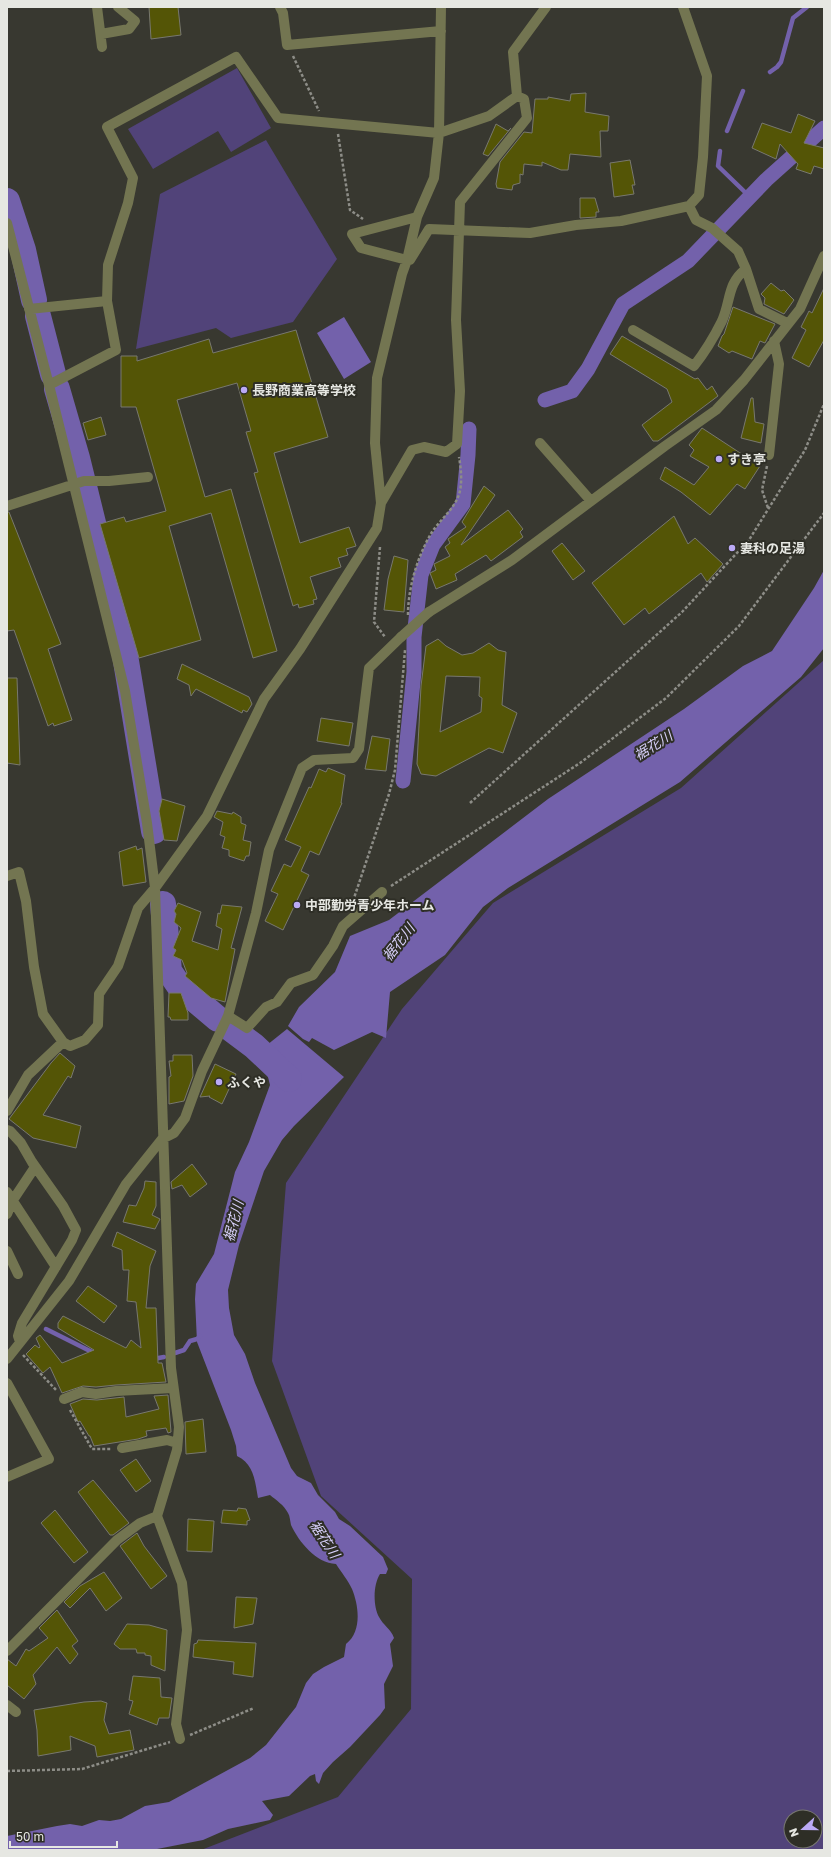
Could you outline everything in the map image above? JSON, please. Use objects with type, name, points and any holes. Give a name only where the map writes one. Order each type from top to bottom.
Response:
[{"type":"street","points":[[97,7],[102,47]]},
{"type":"street","points":[[101,34],[129,29],[135,21],[118,7]]},
{"type":"street","points":[[280,7],[283,13],[287,45],[441,31]]},
{"type":"street","points":[[7,876],[19,872],[26,901],[34,968],[43,1014],[63,1042],[70,1046],[85,1040],[98,1025],[99,994],[118,966],[138,908],[155,888],[207,816],[264,699],[300,649],[377,528],[381,503],[375,443],[377,378],[417,217],[434,178],[439,133],[441,7]]},
{"type":"street","points":[[517,96],[513,52],[546,7]]},
{"type":"street","points":[[402,274],[429,229],[530,233],[576,225],[621,221],[689,206],[699,196],[703,157],[707,76],[683,7]]},
{"type":"street","points":[[49,385],[116,350],[107,301],[108,265],[128,203],[133,178],[107,127],[236,57],[278,118],[439,133],[489,116],[517,96]]},
{"type":"street","points":[[381,503],[412,450],[424,447],[446,452],[457,444],[460,391],[456,320],[460,202],[527,118],[524,99],[517,96]]},
{"type":"street","points":[[689,206],[696,220],[712,228],[738,251],[746,269],[759,309],[787,323]]},
{"type":"street","points":[[407,260],[361,248],[352,234],[417,217]]},
{"type":"street","points":[[7,223],[125,691],[147,823],[155,888],[162,1139],[171,1368],[179,1427],[177,1450],[157,1516],[182,1583],[186,1615],[187,1630],[176,1724],[180,1739]]},
{"type":"street","points":[[7,1359],[69,1281],[126,1184],[162,1139],[174,1133],[185,1118],[202,1071],[228,1016],[256,913],[269,850],[302,768],[314,760],[353,758],[359,749],[369,668],[391,646],[404,640],[429,612],[512,560],[716,410],[744,380],[787,323],[800,309],[824,256]]},
{"type":"street","points":[[633,330],[694,366],[707,350],[723,320],[732,285],[738,275],[746,269]]},
{"type":"street","points":[[29,309],[107,301]]},
{"type":"street","points":[[769,455],[779,364],[774,340]]},
{"type":"street","points":[[540,443],[591,501]]},
{"type":"street","points":[[7,506],[84,481],[109,481],[148,477]]},
{"type":"street","points":[[228,1016],[247,1028],[266,1007],[277,1002],[291,983],[313,975],[333,946],[343,926],[382,892]]},
{"type":"street","points":[[7,1111],[28,1075],[63,1042]]},
{"type":"street","points":[[7,1130],[10,1131],[21,1143],[35,1167],[63,1206],[76,1230],[56,1267],[22,1323],[18,1336],[20,1342]]},
{"type":"street","points":[[7,1214],[10,1196],[35,1167]]},
{"type":"street","points":[[10,1196],[56,1267]]},
{"type":"street","points":[[7,1251],[18,1274]]},
{"type":"street","points":[[7,1383],[49,1459],[7,1477]]},
{"type":"street","points":[[64,1399],[82,1392],[96,1394],[138,1389],[173,1388]]},
{"type":"street","points":[[122,1448],[167,1440],[177,1443]]},
{"type":"street","points":[[7,1651],[117,1540],[140,1524],[157,1516]]},
{"type":"street","points":[[7,1705],[16,1712]]},
{"type":"path","points":[[287,45],[325,122]]},
{"type":"path","points":[[337,124],[350,210],[377,228]]},
{"type":"path","points":[[470,803],[682,612],[749,540],[805,450],[824,404]]},
{"type":"path","points":[[408,616],[413,582],[424,550],[432,532],[458,496],[460,476],[457,444]]},
{"type":"path","points":[[768,508],[762,490],[769,455]]},
{"type":"path","points":[[382,892],[580,763],[666,698],[739,626],[824,513]]},
{"type":"path","points":[[377,528],[380,540],[374,622],[391,646]]},
{"type":"path","points":[[352,903],[390,794],[395,770],[404,640]]},
{"type":"path","points":[[7,1771],[82,1769],[180,1739],[254,1708]]},
{"type":"shaded area","points":[[237,68],[271,128],[231,152],[218,131],[153,169],[128,129]]},
{"type":"shaded area","points":[[266,140],[337,259],[293,322],[231,338],[216,328],[136,349],[160,194]]},
{"type":"shaded area","points":[[824,660],[824,1850],[201,1850],[338,1797],[411,1709],[412,1579],[321,1496],[272,1361],[286,1183],[402,1009],[493,903],[681,788]]},
{"type":"water","points":[[344,317],[371,362],[344,379],[317,333]]},
{"type":"water","name":"裾花川","points":[[824,570],[824,648],[801,677],[680,782],[508,888],[483,907],[445,955],[390,992],[386,1038],[372,1032],[334,1050],[312,1038],[309,1042],[303,1039],[288,1026],[299,1007],[335,972],[350,936],[389,920],[548,799],[684,709],[743,666],[772,651],[814,588]]},
{"type":"water","name":"裾花川","points":[[287,1029],[344,1077],[294,1126],[282,1140],[264,1171],[239,1245],[228,1290],[229,1308],[234,1335],[245,1354],[255,1383],[291,1468],[297,1476],[311,1483],[318,1495],[335,1512],[339,1519],[350,1526],[383,1557],[388,1569],[386,1574],[380,1574],[375,1590],[377,1612],[394,1638],[390,1644],[393,1666],[384,1684],[385,1708],[350,1747],[323,1773],[319,1784],[316,1781],[315,1774],[310,1776],[289,1796],[262,1801],[273,1815],[270,1820],[228,1829],[203,1840],[152,1850],[7,1850],[7,1836],[70,1824],[82,1826],[99,1820],[110,1821],[121,1819],[145,1806],[169,1802],[250,1758],[266,1745],[296,1707],[306,1683],[313,1674],[344,1657],[346,1644],[355,1633],[358,1618],[356,1603],[349,1582],[336,1564],[329,1563],[315,1556],[303,1545],[294,1532],[288,1513],[280,1503],[270,1495],[258,1498],[255,1479],[250,1468],[243,1459],[237,1456],[236,1446],[231,1430],[197,1342],[195,1299],[196,1284],[214,1254],[235,1172],[249,1142],[270,1085],[262,1060],[267,1045]]},
{"type":"building","points":[[149,7],[178,7],[181,35],[151,39]]},
{"type":"building","points":[[586,93],[585,112],[609,116],[608,131],[600,131],[601,157],[570,154],[568,170],[561,170],[542,162],[542,166],[524,164],[523,175],[520,174],[520,183],[513,185],[512,190],[497,188],[496,184],[500,162],[524,132],[532,133],[535,99],[548,99],[548,97],[570,101],[571,94]]},
{"type":"building","points":[[798,114],[815,121],[804,143],[824,148],[824,169],[814,166],[811,174],[796,169],[798,164],[780,144],[776,159],[752,148],[762,123],[791,133]]},
{"type":"building","points":[[496,124],[508,131],[511,128],[488,156],[483,154]]},
{"type":"building","points":[[630,160],[635,185],[632,185],[634,194],[614,197],[610,163]]},
{"type":"building","points":[[580,198],[595,198],[599,212],[596,212],[596,217],[580,218]]},
{"type":"building","points":[[771,283],[781,291],[784,290],[794,300],[784,314],[764,304],[765,298],[761,294]]},
{"type":"building","points":[[824,288],[824,340],[809,367],[792,358],[806,330],[801,327],[809,311],[812,313]]},
{"type":"building","points":[[733,307],[775,324],[765,343],[760,341],[752,359],[732,351],[729,353],[718,346],[724,334]]},
{"type":"building","points":[[296,330],[328,437],[274,453],[300,543],[349,527],[356,546],[346,549],[348,555],[338,558],[341,567],[310,577],[317,599],[313,600],[314,604],[299,608],[298,604],[293,606],[254,473],[258,472],[246,432],[251,431],[237,383],[177,400],[205,497],[231,489],[277,651],[253,658],[211,513],[169,526],[201,640],[139,658],[100,524],[124,517],[126,522],[166,511],[136,407],[121,407],[121,356],[137,356],[137,361],[209,339],[213,353]]},
{"type":"building","points":[[622,336],[695,379],[698,378],[707,390],[712,386],[718,396],[658,441],[653,441],[642,425],[672,402],[667,389],[610,354]]},
{"type":"building","points":[[751,398],[753,398],[755,422],[764,424],[761,443],[741,438]]},
{"type":"building","points":[[101,417],[106,435],[88,440],[83,423]]},
{"type":"building","points":[[702,428],[760,466],[745,489],[737,484],[710,515],[681,492],[660,479],[665,467],[694,485],[709,467],[690,456],[694,450],[689,445]]},
{"type":"building","points":[[484,486],[495,495],[461,545],[508,510],[523,529],[520,532],[523,537],[491,561],[486,555],[455,574],[457,580],[436,589],[430,573],[436,570],[434,564],[450,556],[445,547],[450,543],[448,539],[466,527],[462,522]]},
{"type":"building","points":[[7,512],[9,512],[61,644],[48,649],[72,720],[54,726],[53,723],[48,726],[14,630],[7,631]]},
{"type":"building","points":[[674,516],[688,544],[695,538],[723,564],[707,582],[701,573],[649,614],[645,608],[624,625],[592,583]]},
{"type":"building","points":[[562,543],[585,571],[573,580],[552,551]]},
{"type":"building","points":[[394,556],[408,560],[404,612],[384,610],[388,579]]},
{"type":"building","points":[[438,639],[446,646],[462,655],[473,653],[489,643],[498,650],[506,652],[502,705],[517,713],[503,753],[489,748],[436,776],[421,774],[417,764],[421,686],[426,646]],"holes":[[[446,676],[480,677],[479,696],[482,698],[481,712],[440,732]]]},
{"type":"building","points":[[182,664],[249,697],[252,704],[247,712],[243,710],[242,713],[196,689],[191,696],[189,685],[177,679]]},
{"type":"building","points":[[7,678],[17,678],[20,765],[7,763]]},
{"type":"building","points":[[321,718],[353,723],[349,746],[317,741]]},
{"type":"building","points":[[372,736],[390,739],[386,771],[365,769]]},
{"type":"building","points":[[328,768],[345,775],[342,803],[319,855],[310,851],[301,871],[309,875],[283,930],[265,921],[278,894],[271,891],[284,864],[291,867],[301,847],[285,840],[309,787],[311,788],[319,769],[326,772]]},
{"type":"building","points":[[162,799],[185,806],[177,841],[164,840],[159,811]]},
{"type":"building","points":[[217,811],[232,814],[233,812],[241,817],[241,823],[246,825],[243,840],[251,842],[249,856],[246,856],[244,861],[229,856],[229,850],[222,848],[225,837],[220,835],[223,822],[214,817]]},
{"type":"building","points":[[136,846],[137,850],[142,848],[146,882],[123,886],[119,852]]},
{"type":"building","points":[[178,903],[201,912],[192,941],[218,950],[222,929],[216,926],[218,913],[220,914],[222,905],[242,907],[231,948],[235,949],[225,1002],[211,998],[185,976],[187,973],[182,960],[173,956],[176,950],[173,948],[181,928],[174,922],[176,914],[174,911]]},
{"type":"building","points":[[169,993],[181,993],[188,1013],[188,1020],[171,1020],[170,1017],[168,1017]]},
{"type":"building","points":[[60,1053],[75,1066],[71,1078],[68,1076],[43,1115],[81,1126],[76,1148],[33,1138],[9,1119]]},
{"type":"building","points":[[173,1055],[192,1055],[193,1076],[184,1101],[169,1104],[169,1077],[171,1076],[169,1061],[173,1061]]},
{"type":"building","points":[[215,1064],[236,1074],[222,1104],[209,1097],[210,1096],[200,1097]]},
{"type":"building","points":[[192,1164],[207,1184],[190,1197],[182,1185],[172,1189],[171,1182]]},
{"type":"building","points":[[145,1181],[156,1182],[156,1206],[152,1215],[160,1219],[155,1229],[123,1222],[129,1205],[136,1206],[144,1188]]},
{"type":"building","points":[[117,1232],[156,1251],[150,1266],[146,1308],[156,1308],[158,1363],[162,1363],[166,1382],[96,1387],[83,1386],[62,1393],[50,1367],[43,1373],[26,1354],[35,1345],[39,1348],[40,1347],[36,1338],[40,1335],[62,1363],[94,1350],[58,1328],[58,1323],[63,1316],[126,1348],[131,1340],[141,1348],[136,1302],[127,1301],[129,1270],[123,1270],[122,1250],[112,1246]]},
{"type":"building","points":[[88,1286],[117,1306],[104,1323],[76,1301]]},
{"type":"building","points":[[168,1395],[171,1432],[168,1433],[166,1428],[146,1431],[147,1436],[138,1439],[94,1446],[90,1436],[80,1421],[78,1422],[70,1404],[83,1399],[97,1400],[124,1397],[126,1417],[159,1409],[154,1396]]},
{"type":"building","points":[[203,1419],[206,1452],[186,1454],[185,1422]]},
{"type":"building","points":[[136,1459],[151,1481],[136,1492],[120,1470]]},
{"type":"building","points":[[93,1480],[129,1523],[113,1535],[110,1535],[78,1492]]},
{"type":"building","points":[[238,1508],[246,1509],[250,1520],[247,1521],[247,1525],[221,1523],[223,1510],[237,1511]]},
{"type":"building","points":[[55,1510],[88,1552],[74,1563],[41,1523]]},
{"type":"building","points":[[188,1519],[214,1521],[212,1552],[187,1551]]},
{"type":"building","points":[[137,1533],[144,1546],[167,1576],[151,1589],[120,1546]]},
{"type":"building","points":[[104,1572],[122,1598],[106,1611],[90,1588],[70,1608],[64,1602],[80,1586]]},
{"type":"building","points":[[236,1597],[257,1598],[253,1624],[234,1628]]},
{"type":"building","points":[[57,1610],[78,1641],[72,1646],[78,1654],[70,1664],[57,1647],[33,1675],[36,1684],[24,1699],[7,1685],[7,1659],[16,1666],[26,1649],[29,1651],[48,1638],[39,1628]]},
{"type":"building","points":[[127,1624],[149,1625],[167,1630],[165,1671],[151,1665],[151,1656],[145,1655],[145,1653],[137,1653],[136,1649],[120,1649],[114,1644]]},
{"type":"building","points":[[198,1640],[256,1643],[253,1677],[233,1674],[234,1662],[193,1657],[194,1644],[197,1643]]},
{"type":"building","points":[[133,1676],[160,1678],[161,1697],[172,1698],[169,1718],[159,1718],[157,1725],[129,1714],[133,1701],[129,1700]]},
{"type":"building","points":[[101,1701],[107,1703],[104,1720],[109,1734],[130,1730],[134,1750],[97,1757],[95,1746],[70,1736],[71,1750],[38,1756],[37,1730],[34,1710],[84,1702]]},
{"type":"waterway","points":[[770,72],[781,62],[793,18],[807,7]]},
{"type":"waterway","points":[[727,131],[743,91]]},
{"type":"waterway","points":[[545,400],[572,391],[588,369],[623,304],[688,261],[766,180],[824,128]]},
{"type":"waterway","points":[[720,151],[718,166],[750,197]]},
{"type":"waterway","points":[[7,201],[23,250],[34,300]]},
{"type":"waterway","points":[[38,316],[53,374]]},
{"type":"waterway","points":[[57,389],[77,458],[124,649],[154,831]]},
{"type":"waterway","points":[[403,781],[414,672],[414,637],[421,575],[433,545],[463,504],[469,429]]},
{"type":"waterway","points":[[163,904],[169,971],[180,987],[218,1019]]},
{"type":"waterway","points":[[230,1028],[254,1046],[289,1079]]},
{"type":"waterway","points":[[46,1329],[94,1353]]},
{"type":"waterway","points":[[175,1353],[184,1350],[190,1341],[197,1339],[200,1336]]},
{"type":"waterway","points":[[153,1359],[164,1357]]},
{"type":"place","name":"長野商業高等学校","points":[[244,390]]},
{"type":"place","name":"すき亭","points":[[719,459]]},
{"type":"place","name":"妻科の足湯","points":[[732,548]]},
{"type":"place","name":"中部勤労青少年ホーム","points":[[297,905]]},
{"type":"place","name":"ふくや","points":[[219,1082]]}]
